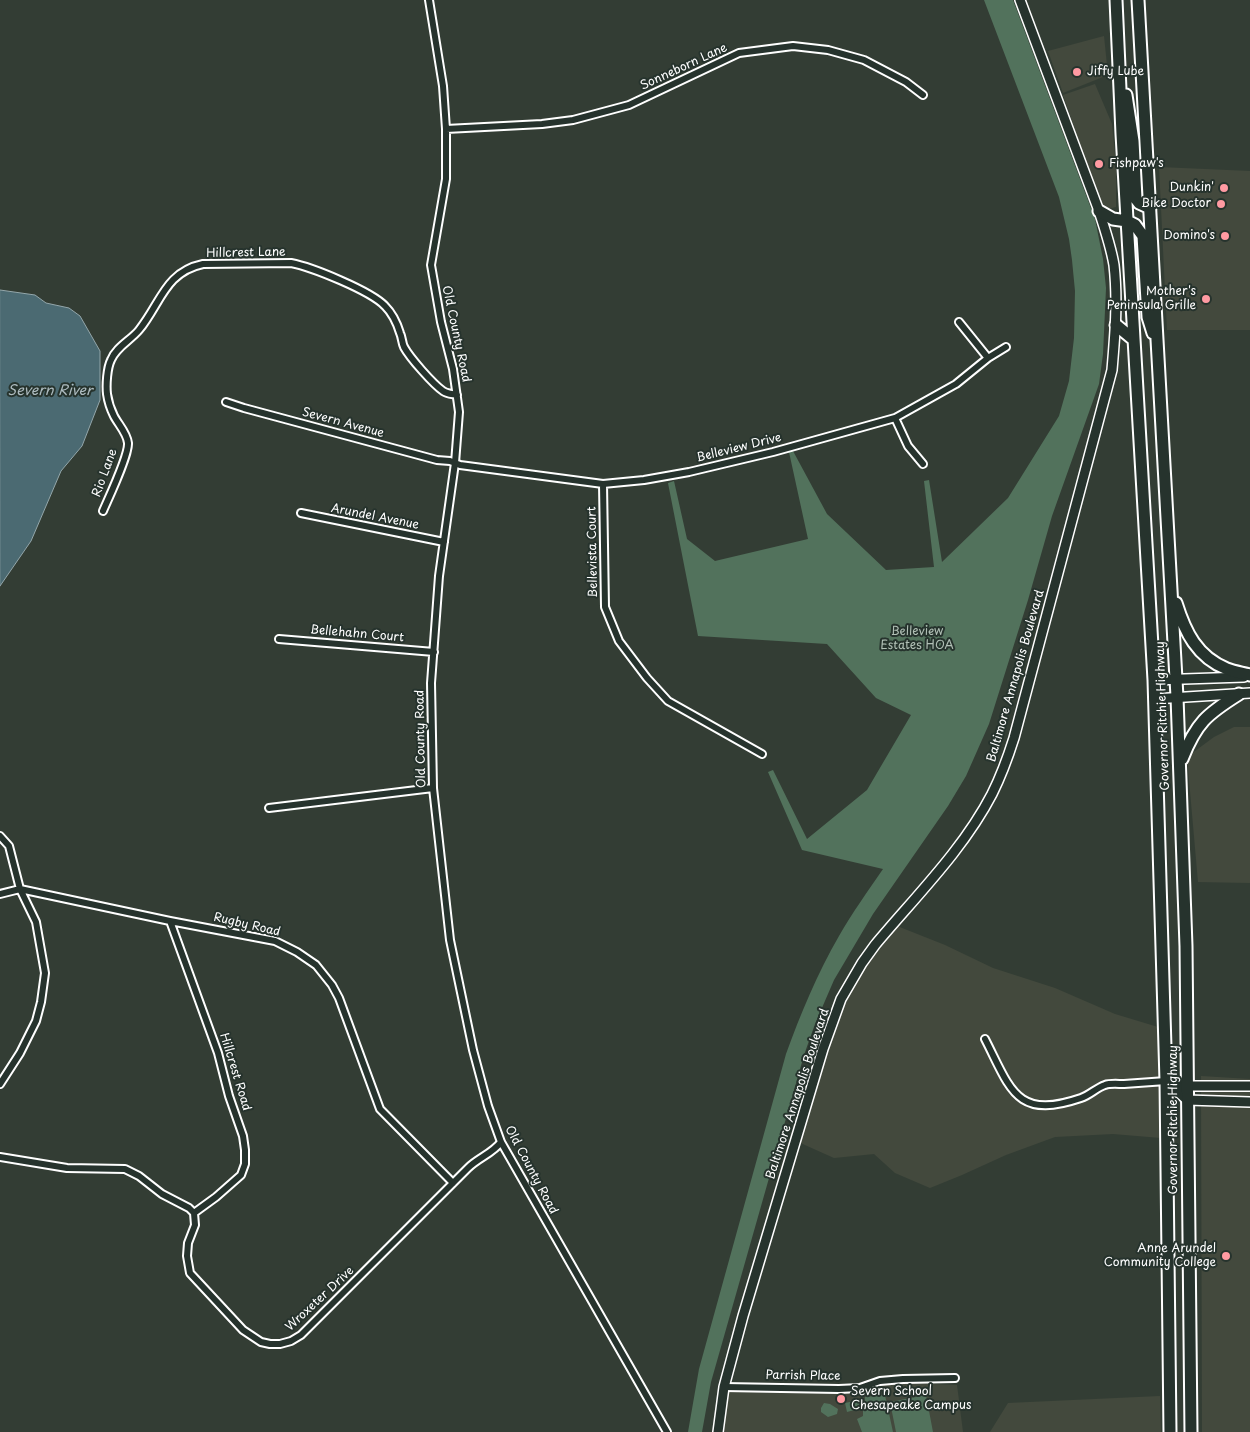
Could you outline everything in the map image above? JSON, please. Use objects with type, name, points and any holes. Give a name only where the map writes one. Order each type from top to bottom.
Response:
[{"type":"highway","name":"Governor Ritchie Highway","points":[[1116,0],[1133,339],[1154,680],[1166,1081],[1170,1432]]},
{"type":"highway","name":"Governor Ritchie Highway","points":[[1138,0],[1180,765],[1186,946],[1191,1432]]},
{"type":"highway","points":[[1118,36],[1133,141],[1136,199],[1139,203],[1150,208]]},
{"type":"highway","points":[[1100,212],[1113,219],[1127,221],[1135,225],[1143,236],[1148,317],[1158,351]]},
{"type":"highway","points":[[1116,325],[1133,339]]},
{"type":"highway","points":[[1171,585],[1182,623],[1196,646],[1216,664],[1250,676]]},
{"type":"highway","points":[[1180,765],[1195,730],[1205,718],[1218,707],[1244,694]]},
{"type":"street","name":"Old County Road","points":[[429,0],[443,86],[446,129],[446,179],[431,265],[441,322],[453,368],[459,412],[455,462],[439,576],[431,683],[433,788],[450,940],[473,1050],[488,1106],[501,1142],[667,1432]]},
{"type":"street","name":"Baltimore Annapolis Boulevard","points":[[718,1432],[724,1387],[769,1227],[823,1049],[841,999],[875,945],[964,837],[992,794],[1004,768],[1014,738],[1112,370],[1116,325],[1114,263],[1100,212],[1020,0]]},
{"type":"street","name":"Sonneborn Lane","points":[[446,129],[542,124],[573,120],[629,105],[739,53],[793,46],[828,50],[864,60],[906,82],[922,95]]},
{"type":"street","name":"Hillcrest Lane","points":[[133,337],[141,328],[162,292],[176,276],[190,266],[203,264],[291,263],[302,265],[339,280],[384,304],[392,314],[401,333],[404,347],[427,376],[443,392],[457,395]]},
{"type":"street","points":[[959,322],[988,358]]},
{"type":"street","name":"Rio Lane","points":[[103,511],[122,464],[128,442],[114,415],[107,393],[110,362],[117,350],[133,337]]},
{"type":"street","name":"Belleview Drive","points":[[455,462],[460,465],[604,484],[644,480],[689,472],[895,418],[956,384],[988,358],[1006,347]]},
{"type":"street","name":"Severn Avenue","points":[[226,402],[437,460],[455,462]]},
{"type":"street","points":[[895,418],[908,446],[923,464]]},
{"type":"street","name":"Bellevista Court","points":[[604,484],[606,607],[619,641],[647,678],[668,701],[762,754]]},
{"type":"street","name":"Arundel Avenue","points":[[301,513],[444,542]]},
{"type":"street","name":"Bellehahn Court","points":[[279,639],[434,652]]},
{"type":"street","points":[[1154,680],[1250,676]]},
{"type":"street","points":[[1154,699],[1244,694]]},
{"type":"street","points":[[269,808],[433,788]]},
{"type":"street","points":[[0,836],[9,846],[20,889],[36,922],[45,973],[36,1021],[20,1053],[0,1084]]},
{"type":"street","name":"Rugby Road","points":[[0,894],[20,889],[170,921],[275,940],[297,952],[316,965],[340,998],[380,1109],[454,1183]]},
{"type":"street","name":"Hillcrest Road","points":[[170,921],[218,1053],[229,1096],[244,1136],[245,1164],[241,1176],[194,1212]]},
{"type":"street","points":[[985,1039],[1008,1084],[1019,1097],[1034,1105],[1047,1106],[1064,1103],[1083,1097],[1106,1085],[1166,1081],[1188,1086],[1250,1086]]},
{"type":"street","points":[[1166,1081],[1187,1100],[1250,1102]]},
{"type":"street","name":"Wroxeter Drive","points":[[194,1212],[195,1224],[188,1243],[187,1256],[190,1273],[243,1330],[261,1342],[280,1344],[301,1335],[477,1160],[496,1148],[501,1142]]},
{"type":"street","points":[[0,1158],[67,1168],[125,1169],[139,1176],[162,1194],[194,1212]]},
{"type":"street","name":"Parrish Place","points":[[724,1387],[860,1388],[880,1381],[955,1378]]},
{"type":"shaded area","points":[[1104,36],[1108,75],[1063,93],[1048,51]]},
{"type":"shaded area","points":[[1095,84],[1112,124],[1116,165],[1116,207],[1103,210],[1063,95]]},
{"type":"shaded area","points":[[1159,167],[1250,171],[1250,330],[1167,330]]},
{"type":"shaded area","points":[[1234,727],[1250,727],[1250,883],[1198,882],[1187,757],[1214,737]]},
{"type":"shaded area","points":[[892,924],[945,945],[993,968],[1055,988],[1115,1014],[1158,1027],[1161,1138],[1113,1134],[1055,1137],[1006,1155],[930,1188],[895,1173],[874,1154],[834,1158],[796,1141],[841,999]]},
{"type":"shaded area","name":"Anne Arundel Community College","points":[[1201,1076],[1250,1079],[1250,1432],[1202,1432]]},
{"type":"shaded area","name":"Severn School Chesapeake Campus","points":[[880,1382],[957,1385],[963,1432],[718,1432],[724,1387],[839,1389]]},
{"type":"shaded area","points":[[1160,1396],[1161,1432],[990,1432],[1008,1403]]},
{"type":"green space","name":"Belleview Estates HOA","points":[[984,0],[1013,0],[1095,219],[1103,259],[1106,288],[1103,354],[1099,384],[1052,516],[989,724],[966,776],[948,806],[873,914],[834,980],[815,1024],[804,1055],[711,1382],[702,1432],[688,1432],[699,1369],[786,1054],[810,994],[831,950],[849,919],[883,869],[802,850],[768,772],[773,770],[807,839],[867,790],[911,715],[876,698],[827,644],[698,636],[668,483],[674,481],[687,539],[715,561],[808,539],[789,452],[793,451],[827,514],[886,570],[934,567],[924,481],[929,480],[942,562],[1008,498],[1059,416],[1069,381],[1074,338],[1075,291],[1069,239],[1059,197]]},
{"type":"green space","points":[[885,1395],[893,1432],[862,1432],[857,1419],[863,1416],[865,1397]]},
{"type":"green space","points":[[926,1395],[933,1432],[896,1432],[890,1402]]},
{"type":"green space","points":[[859,1400],[862,1408],[847,1412],[845,1403]]},
{"type":"green space","points":[[824,1403],[838,1409],[837,1414],[828,1417],[821,1412]]},
{"type":"water","name":"Severn River","points":[[0,290],[35,295],[46,303],[69,308],[80,316],[100,351],[100,400],[82,446],[61,471],[31,541],[0,586]]},
{"type":"place","name":"Jiffy Lube","points":[[1077,72]]},
{"type":"place","name":"Fishpaw's","points":[[1099,164]]},
{"type":"place","name":"Dunkin'","points":[[1224,188]]},
{"type":"place","name":"Bike Doctor","points":[[1221,204]]},
{"type":"place","name":"Domino's","points":[[1225,236]]},
{"type":"place","name":"Mother's Peninsula Grille","points":[[1206,299]]},
{"type":"place","name":"Anne Arundel Community College","points":[[1226,1256]]},
{"type":"place","name":"Severn School Chesapeake Campus","points":[[841,1399]]}]
